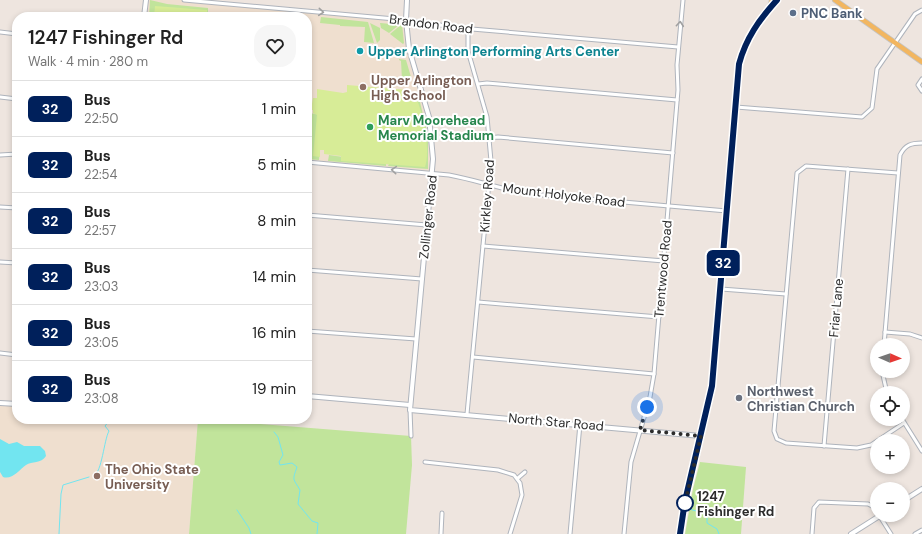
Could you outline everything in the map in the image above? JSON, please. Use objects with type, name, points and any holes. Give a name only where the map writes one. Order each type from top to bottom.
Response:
[{"type":"main road","points":[[770,7],[772,0]]},
{"type":"main road","points":[[835,0],[922,62]]},
{"type":"street","points":[[145,12],[146,0]]},
{"type":"street","name":"Brandon Road","points":[[184,0],[678,47]]},
{"type":"street","name":"Zollinger Road","points":[[408,0],[406,20],[413,68],[426,106],[431,128],[432,174],[410,407],[411,436]]},
{"type":"street","name":"Trentwood Road","points":[[624,534],[630,466],[650,396],[654,374],[673,153],[677,100],[678,47],[683,0]]},
{"type":"street","points":[[680,534],[685,501],[713,379],[739,64],[745,43],[758,21],[777,0]]},
{"type":"street","points":[[736,107],[862,117],[872,108],[877,69],[894,42],[916,14],[922,10]]},
{"type":"street","name":"Kirkley Road","points":[[467,414],[491,161],[487,117],[468,51],[468,28]]},
{"type":"street","points":[[0,32],[12,33]]},
{"type":"street","points":[[922,79],[918,85],[922,91]]},
{"type":"street","points":[[478,84],[487,83],[677,100]]},
{"type":"street","points":[[0,97],[12,98]]},
{"type":"street","points":[[489,138],[498,137],[673,153]]},
{"type":"street","points":[[885,338],[900,155],[905,148],[913,143],[922,143]]},
{"type":"street","points":[[0,154],[12,154]]},
{"type":"street","name":"Mount Holyoke Road","points":[[312,162],[432,174],[472,180],[531,194],[727,211]]},
{"type":"street","points":[[898,173],[812,166],[801,168],[797,173],[774,430],[778,439],[786,443],[851,449],[866,446],[899,426]]},
{"type":"street","name":"Friar Lane","points":[[824,446],[848,169]]},
{"type":"street","points":[[0,207],[12,208]]},
{"type":"street","points":[[312,215],[427,225]]},
{"type":"street","points":[[483,246],[664,261]]},
{"type":"street","points":[[0,262],[12,263]]},
{"type":"street","points":[[312,270],[422,279]]},
{"type":"street","points":[[721,289],[786,294]]},
{"type":"street","points":[[478,302],[659,317]]},
{"type":"street","points":[[312,331],[416,339]]},
{"type":"street","points":[[885,332],[910,334],[922,338]]},
{"type":"street","points":[[0,353],[12,354]]},
{"type":"street","points":[[472,358],[654,374]]},
{"type":"street","name":"North Star Road","points":[[312,397],[467,414],[701,436]]},
{"type":"street","points":[[0,403],[12,404]]},
{"type":"street","points":[[570,534],[580,424]]},
{"type":"street","points":[[906,426],[922,451]]},
{"type":"street","points":[[425,462],[510,472],[518,478],[521,487],[520,502],[510,534]]},
{"type":"street","points":[[518,478],[525,472]]},
{"type":"street","points":[[910,497],[922,489]]},
{"type":"street","points":[[812,534],[814,508],[819,502],[870,505]]},
{"type":"street","points":[[441,534],[442,513]]},
{"type":"street","points":[[851,534],[870,522]]},
{"type":"street","points":[[884,522],[891,534]]},
{"type":"street","points":[[915,534],[922,530]]},
{"type":"shaded area","name":"Upper Arlington High School","points":[[146,0],[184,0],[406,20],[409,49],[426,106],[432,174],[312,162],[312,12],[145,12]]},
{"type":"shaded area","name":"The Ohio State University","points":[[0,403],[12,404],[12,424],[198,424],[189,534],[0,534]]},
{"type":"green space","points":[[150,0],[167,4],[208,8],[208,12],[149,12]]},
{"type":"green space","points":[[155,6],[207,10],[207,12],[154,12]]},
{"type":"green space","points":[[321,17],[368,22],[374,43],[364,42],[365,27],[340,26],[320,23]]},
{"type":"green space","points":[[370,23],[380,28],[380,40],[377,43]]},
{"type":"green space","points":[[380,23],[399,25],[389,33],[381,28]]},
{"type":"green space","points":[[402,24],[404,43],[403,44],[390,34]]},
{"type":"green space","points":[[399,59],[406,60],[411,77],[409,80],[402,82],[399,81],[402,80],[401,61]]},
{"type":"green space","name":"Marv Moorehead Memorial Stadium","points":[[347,85],[408,90],[407,95],[416,98],[421,113],[427,142],[427,160],[425,167],[341,161],[341,156],[324,154],[324,150],[320,150],[320,157],[313,156],[317,115],[313,113],[312,104],[313,98],[317,98],[317,89],[343,93],[347,92]]},
{"type":"green space","points":[[417,100],[420,102],[428,136],[428,169],[388,166]]},
{"type":"green space","points":[[312,114],[317,114],[322,131],[319,160],[312,159]]},
{"type":"green space","points":[[329,155],[386,163],[386,166],[328,161]]},
{"type":"green space","points":[[198,424],[261,424],[411,436],[412,465],[406,534],[189,534]]},
{"type":"green space","points":[[700,462],[746,467],[741,534],[685,534],[693,489]]},
{"type":"water","points":[[0,439],[9,444],[17,442],[24,446],[40,446],[45,451],[46,456],[42,460],[26,465],[12,476],[6,478],[3,477],[0,472]]},
{"type":"waterway","points":[[94,476],[99,469],[109,431],[105,426],[107,424]]},
{"type":"waterway","points":[[274,432],[278,437],[283,455],[279,462],[280,465],[292,463],[297,467],[294,477],[300,490],[298,504],[312,521],[318,523],[317,534]]},
{"type":"waterway","points":[[59,534],[61,494],[63,485],[89,477]]},
{"type":"waterway","points":[[689,509],[707,514],[707,523],[717,529],[719,534]]},
{"type":"waterway","points":[[237,510],[249,528],[251,534]]},
{"type":"bus line","name":"32","points":[[680,534],[691,474],[707,414],[714,371],[739,64],[745,43],[751,32],[758,21],[777,0]]},
{"type":"place","name":"PNC Bank","points":[[793,13]]},
{"type":"place","name":"Upper Arlington Performing Arts Center","points":[[360,51]]},
{"type":"place","name":"Upper Arlington High School","points":[[363,87]]},
{"type":"place","name":"Marv Moorehead Memorial Stadium","points":[[370,127]]},
{"type":"place","name":"Northwest Christian Church","points":[[739,398]]},
{"type":"place","name":"The Ohio State University","points":[[97,476]]},
{"type":"place","name":"1247 Fishinger Rd","points":[[685,503]]},
{"type":"route","points":[[647,407],[640,430],[701,436],[685,503]]}]
